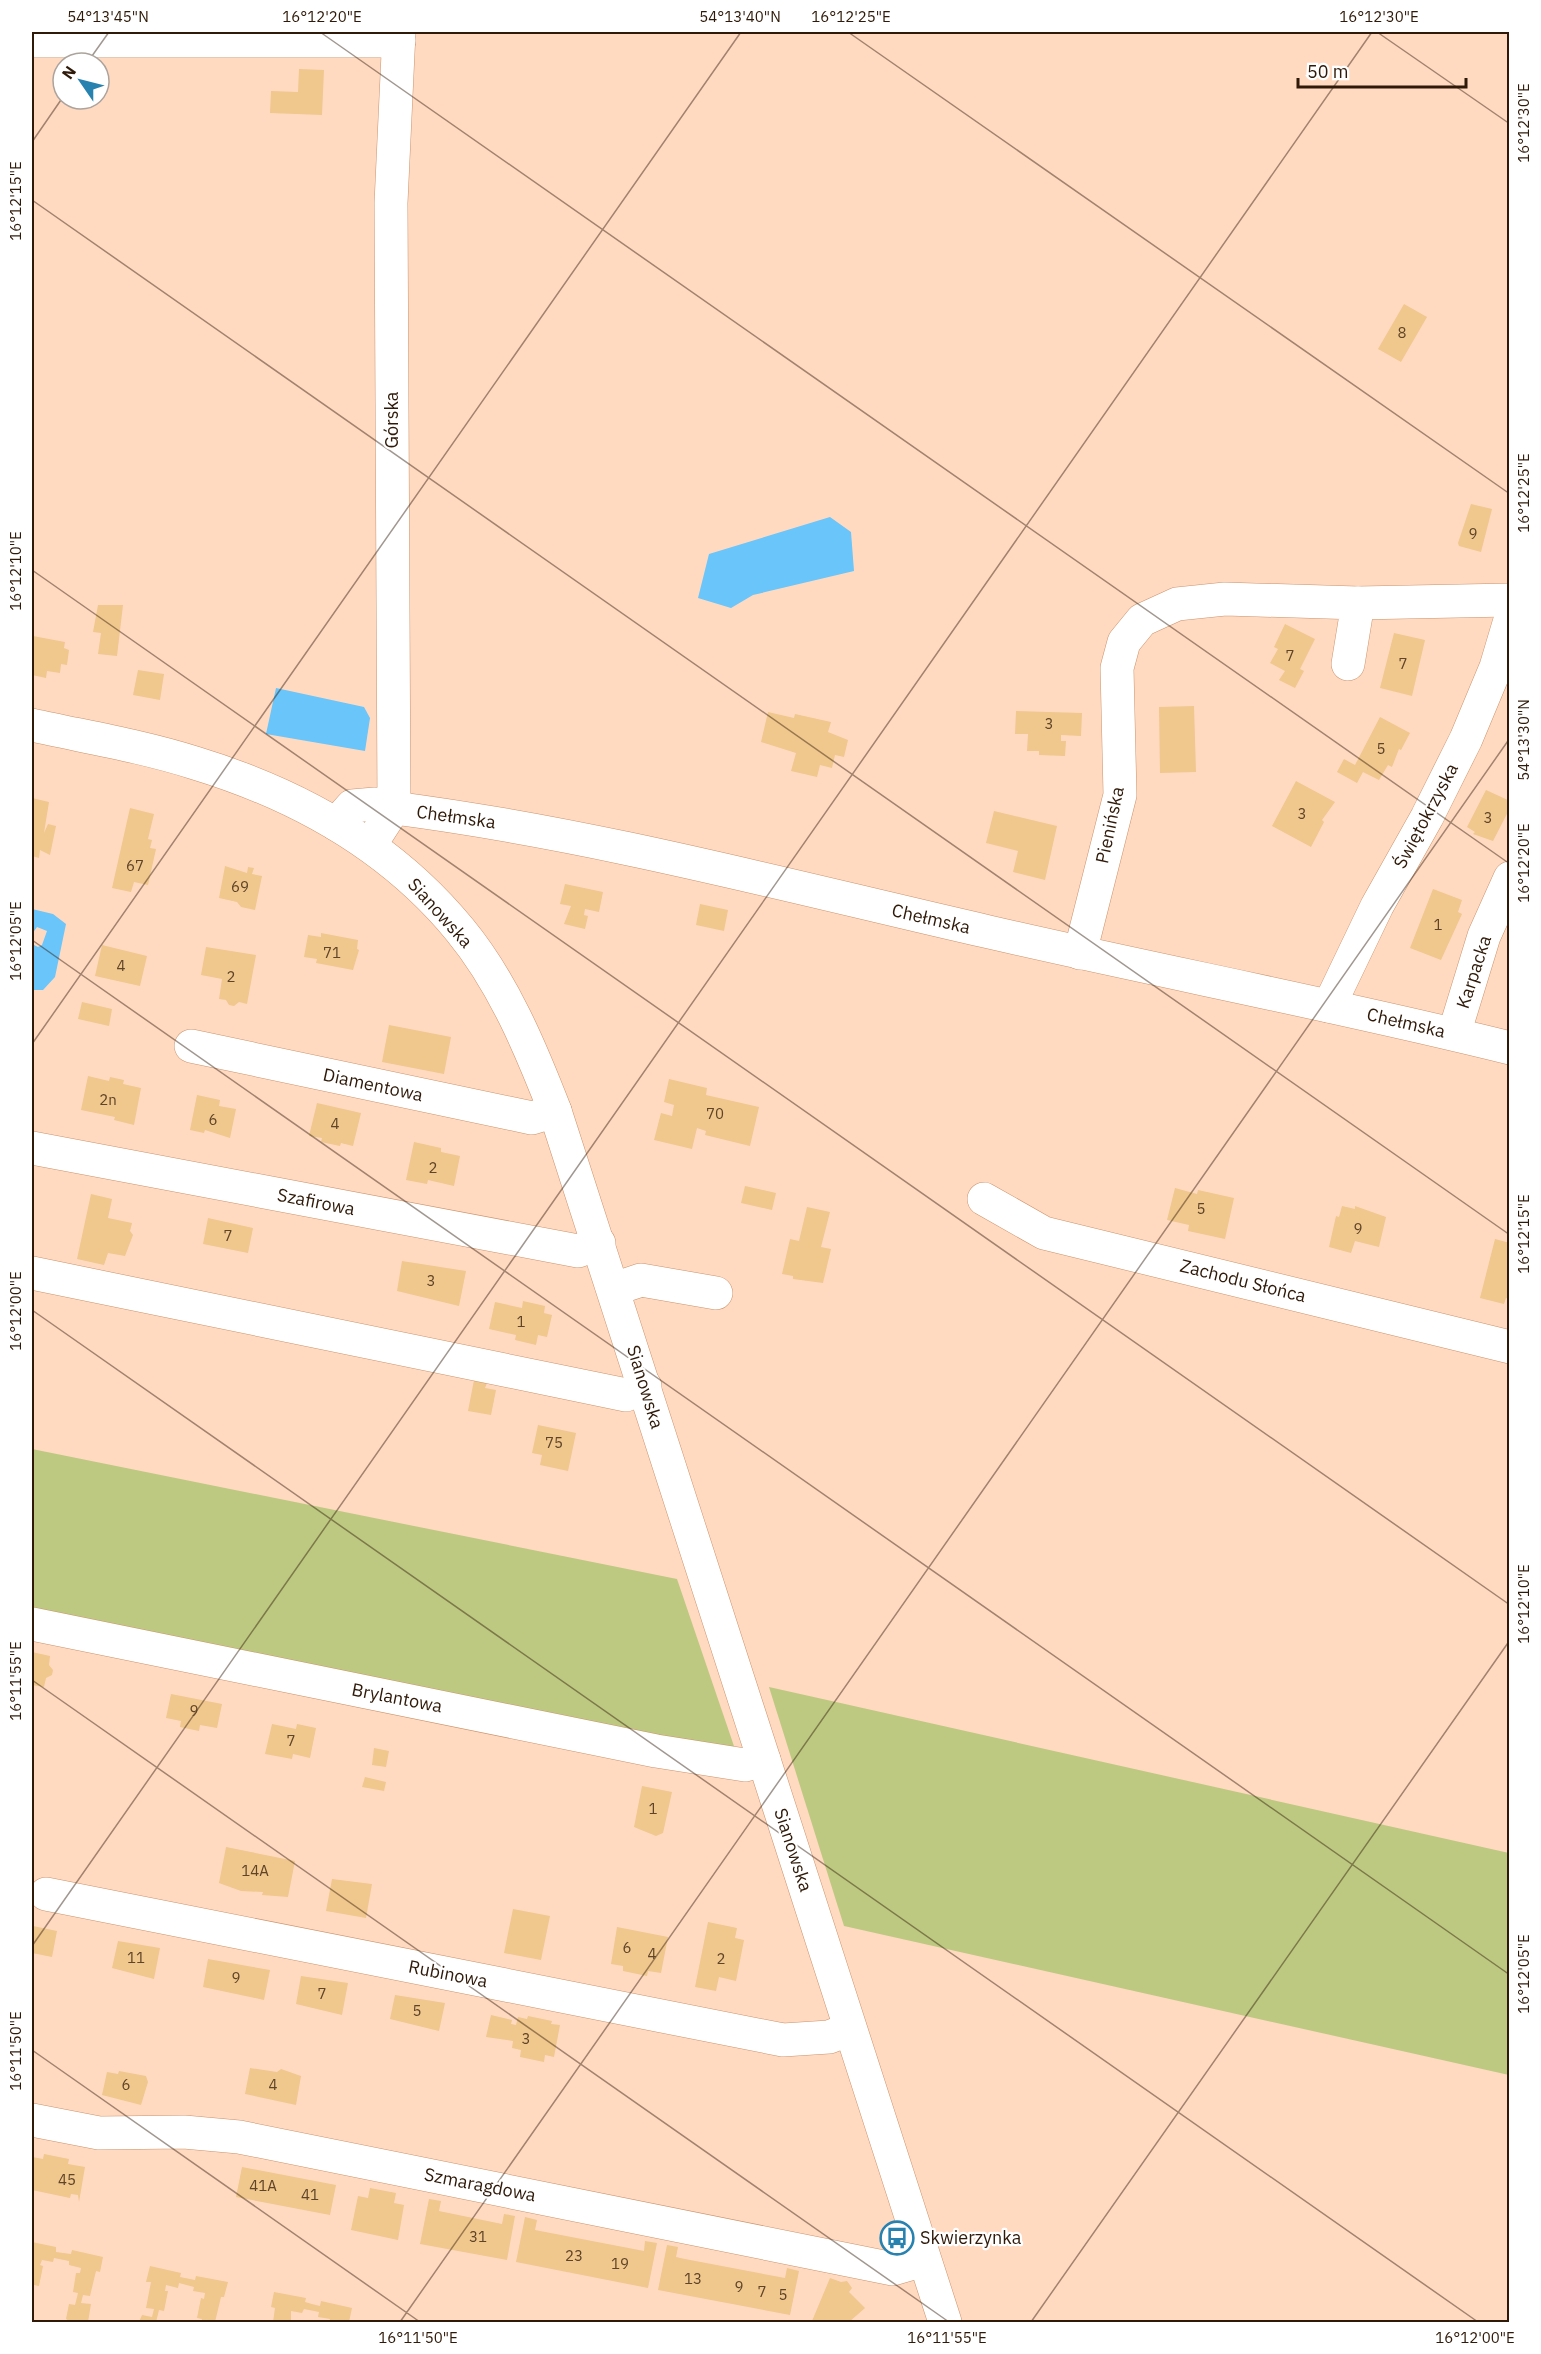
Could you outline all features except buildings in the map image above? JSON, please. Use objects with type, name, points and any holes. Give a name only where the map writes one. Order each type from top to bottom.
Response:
[{"type":"street","points":[[32,41],[399,36]]},
{"type":"street","name":"Górska","points":[[394,808],[391,203],[399,36]]},
{"type":"street","name":"Pienińska","points":[[1080,953],[1120,795],[1117,668],[1124,642],[1142,620],[1177,604],[1225,599],[1358,603]]},
{"type":"street","points":[[1348,664],[1358,603],[1509,600]]},
{"type":"street","name":"Świętokrzyska","points":[[1329,1006],[1377,906],[1427,817],[1466,739],[1496,667],[1509,620]]},
{"type":"street","name":"Sianowska","points":[[32,724],[193,762],[249,780],[301,803],[370,845],[415,882],[461,931],[499,990],[534,1057],[555,1111],[945,2322]]},
{"type":"street","points":[[336,824],[352,806],[375,804],[394,808]]},
{"type":"street","name":"Chełmska","points":[[370,845],[394,808],[498,823],[1329,1006],[1509,1048]]},
{"type":"street","name":"Karpacka","points":[[1454,1034],[1484,936],[1509,878]]},
{"type":"street","name":"Diamentowa","points":[[192,1046],[532,1118],[555,1111]]},
{"type":"street","name":"Szafirowa","points":[[32,1148],[578,1251],[599,1243]]},
{"type":"street","name":"Zachodu Słońca","points":[[984,1199],[1044,1233],[1509,1347]]},
{"type":"street","points":[[32,1273],[626,1395],[645,1386]]},
{"type":"street","points":[[614,1289],[641,1280],[716,1293]]},
{"type":"street","name":"Brylantowa","points":[[32,1624],[656,1751],[745,1765],[764,1760]]},
{"type":"street","name":"Rubinowa","points":[[46,1894],[783,2040],[829,2037],[850,2029]]},
{"type":"street","name":"Szmaragdowa","points":[[32,2120],[99,2133],[184,2132],[239,2137],[893,2269],[924,2260]]},
{"type":"green space","points":[[32,1449],[677,1579],[736,1752],[32,1621]]},
{"type":"green space","points":[[769,1687],[1509,1853],[1509,2075],[844,1926]]},
{"type":"water","points":[[830,517],[851,532],[854,571],[753,595],[731,608],[698,598],[709,554]]},
{"type":"water","points":[[276,688],[364,707],[370,718],[365,751],[266,734]]},
{"type":"water","points":[[32,909],[53,914],[66,924],[55,977],[43,990],[32,990],[32,944],[38,947],[42,945],[47,931],[37,927],[32,934]]},
{"type":"place","name":"Skwierzynka","points":[[897,2238]]}]
